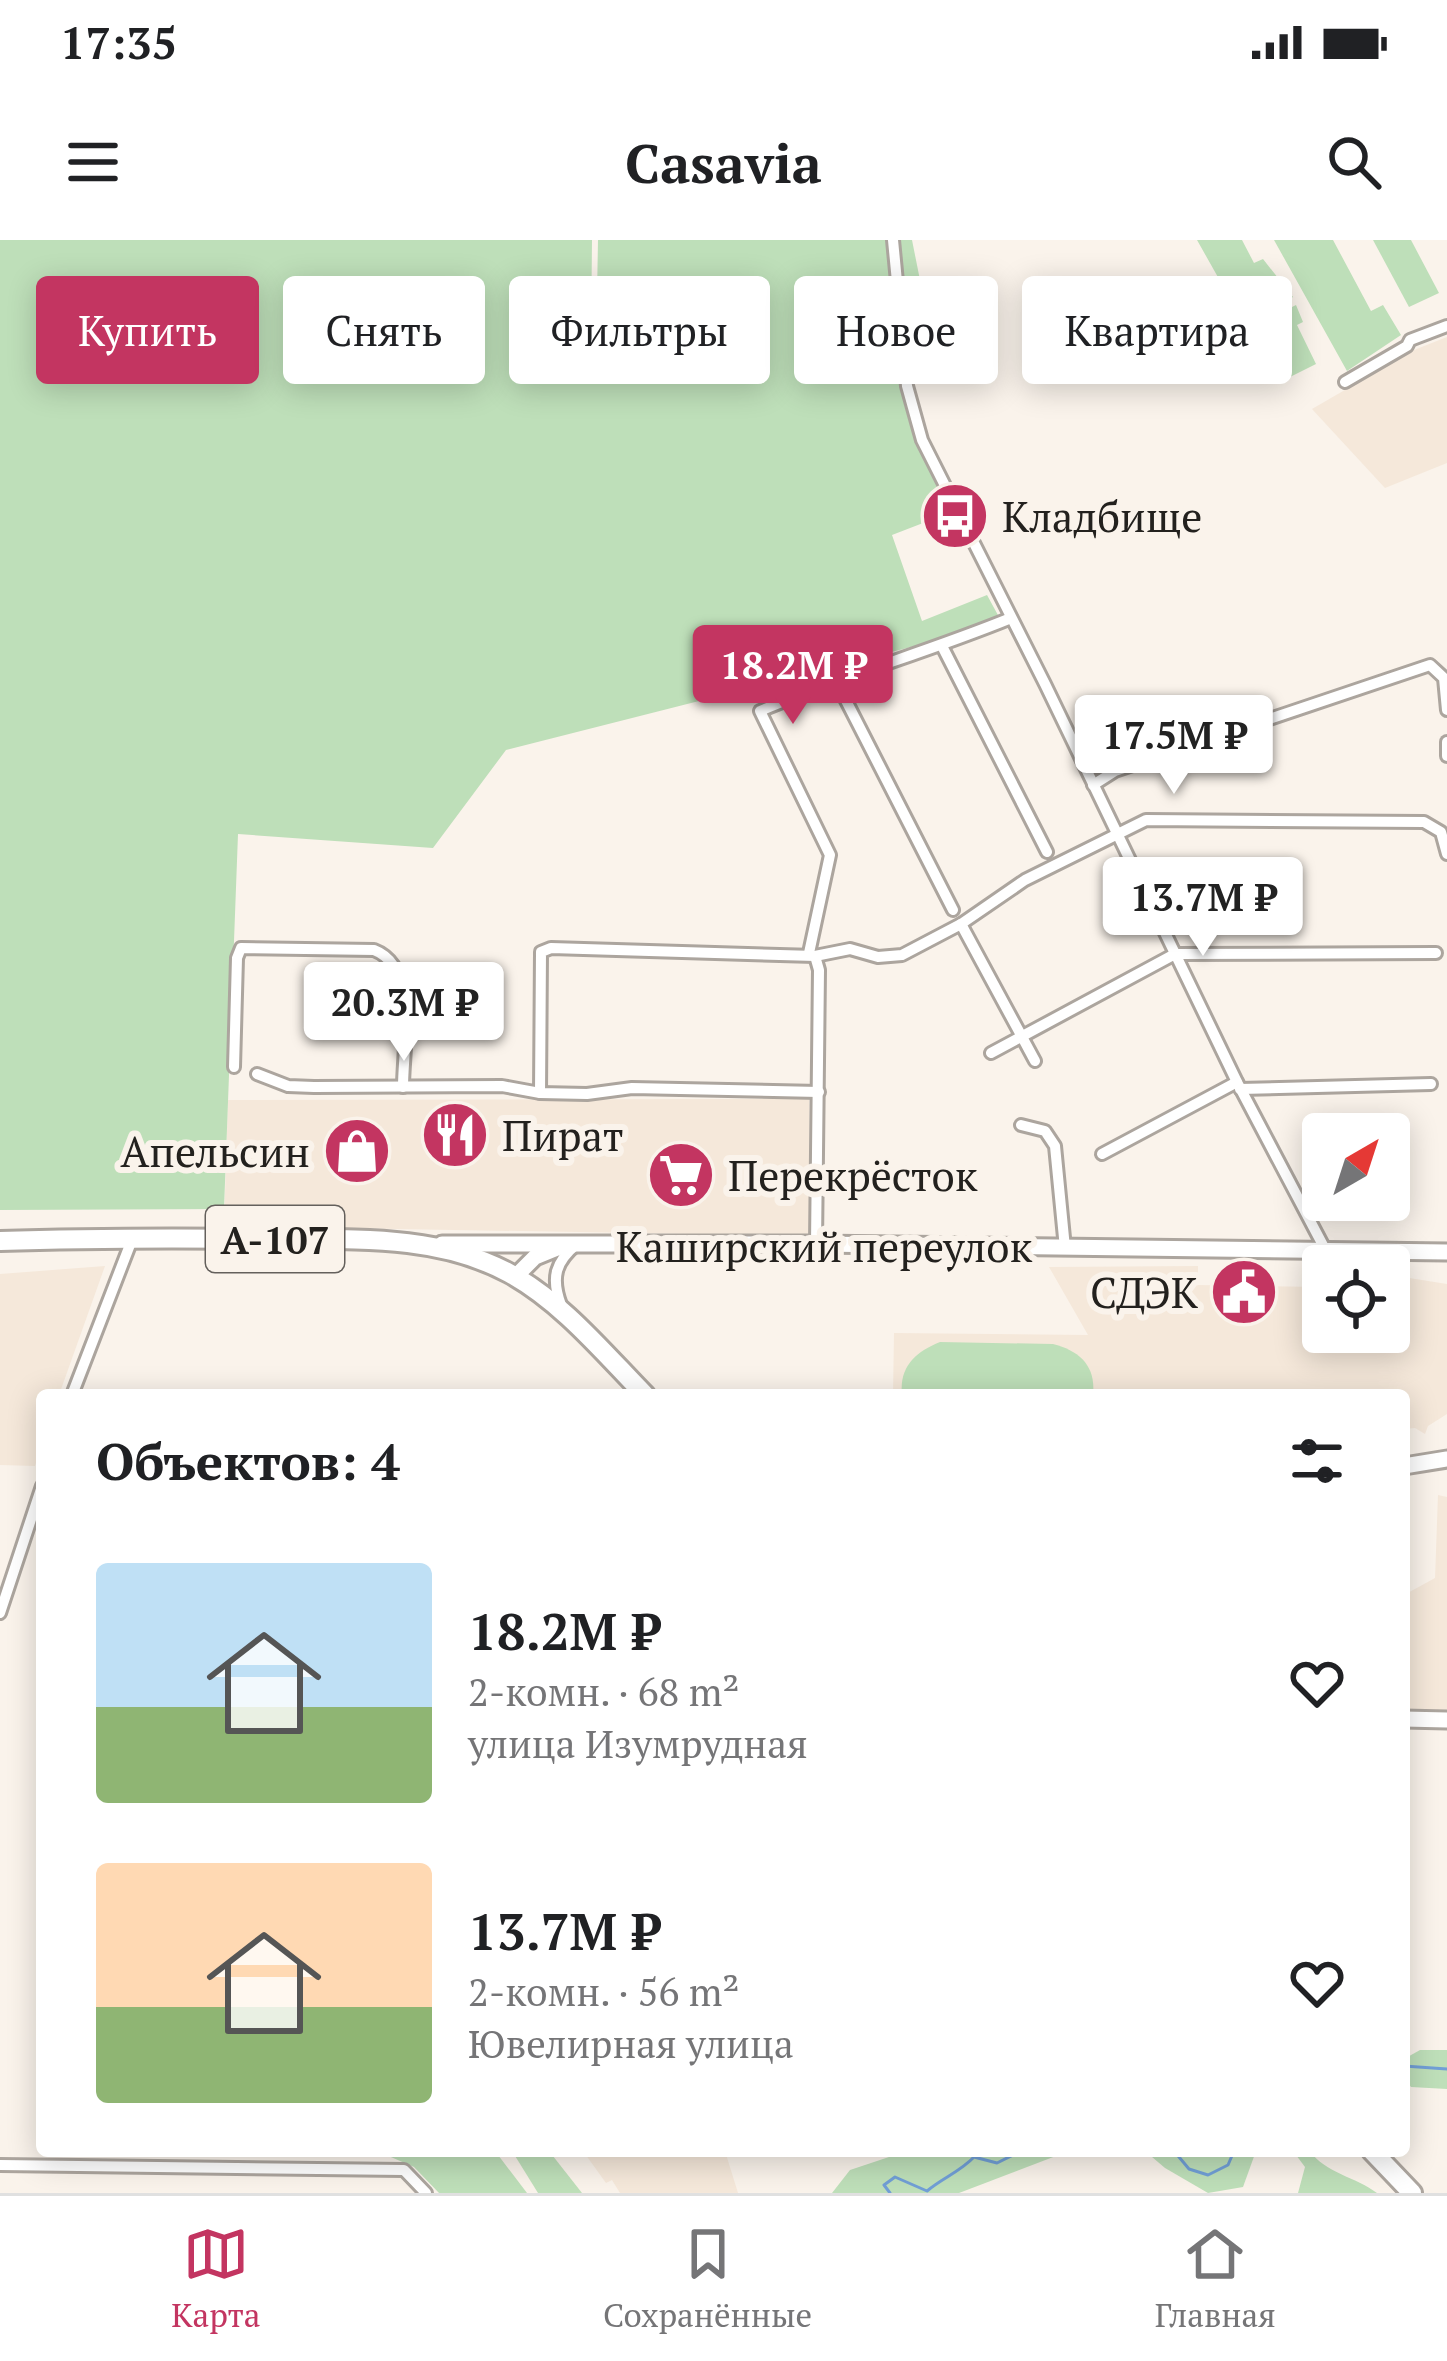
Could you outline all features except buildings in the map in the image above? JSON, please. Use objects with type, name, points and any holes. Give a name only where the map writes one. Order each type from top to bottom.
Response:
[{"type":"highway","name":"А-107","points":[[0,1240],[134,1237],[417,1244],[467,1255],[515,1277],[569,1318],[639,1389]]},
{"type":"highway","points":[[1378,2157],[1412,2193]]},
{"type":"main road","name":"Каширский переулок","points":[[417,1244],[1302,1251]]},
{"type":"main road","points":[[515,1277],[535,1257],[577,1244]]},
{"type":"main road","name":"Каширский переулок","points":[[1410,1252],[1447,1252]]},
{"type":"main road","points":[[1410,1465],[1447,1459]]},
{"type":"main road","points":[[1410,1718],[1447,1720]]},
{"type":"street","points":[[893,240],[907,386],[922,440],[1238,1085],[1323,1245]]},
{"type":"street","points":[[1345,382],[1410,340],[1447,326]]},
{"type":"street","points":[[816,1244],[819,970],[812,955],[830,855],[760,711],[835,679],[942,646],[1011,618]]},
{"type":"street","points":[[942,646],[1047,852]]},
{"type":"street","points":[[1093,785],[1115,771],[1430,665],[1444,678],[1447,710]]},
{"type":"street","points":[[835,679],[953,910]]},
{"type":"street","points":[[1447,742],[1447,756]]},
{"type":"street","points":[[540,1093],[541,952],[551,948],[812,955],[850,949],[890,959],[961,923],[1025,880],[1146,820],[1424,822],[1441,832],[1447,854]]},
{"type":"street","points":[[961,923],[1035,1061]]},
{"type":"street","points":[[234,1066],[241,948],[374,950],[391,958],[403,980],[403,1087]]},
{"type":"street","points":[[992,1053],[1174,954],[1436,953]]},
{"type":"street","points":[[257,1074],[288,1086],[502,1085],[540,1093],[587,1094],[632,1088],[819,1093]]},
{"type":"street","points":[[1102,1154],[1238,1085],[1430,1084]]},
{"type":"street","points":[[1021,1125],[1045,1131],[1055,1146],[1065,1248]]},
{"type":"street","points":[[74,1389],[134,1237]]},
{"type":"street","points":[[569,1318],[554,1278],[563,1257],[577,1244]]},
{"type":"street","points":[[0,1613],[36,1504]]},
{"type":"street","points":[[201,2168],[202,2157]]},
{"type":"street","points":[[0,2165],[404,2170],[426,2193]]},
{"type":"shaded area","points":[[1447,337],[1447,463],[1385,488],[1312,409],[1414,350]]},
{"type":"shaded area","points":[[809,1099],[810,1236],[224,1226],[228,1100]]},
{"type":"shaded area","points":[[105,1266],[61,1389],[36,1389],[35,1466],[0,1465],[0,1274]]},
{"type":"shaded area","points":[[1198,1266],[1198,1285],[1302,1287],[1302,1353],[1410,1353],[1410,1278],[1447,1284],[1447,1414],[1428,1426],[1425,1434],[1410,1428],[1410,1389],[893,1389],[894,1333],[1088,1335],[1049,1267]]},
{"type":"shaded area","points":[[1438,1495],[1447,1497],[1447,1714],[1410,1712],[1410,1592],[1435,1578]]},
{"type":"shaded area","points":[[587,2157],[727,2157],[738,2193],[620,2193],[612,2180],[606,2183]]},
{"type":"green space","points":[[0,240],[592,240],[592,276],[509,276],[509,384],[770,384],[770,276],[597,276],[598,240],[912,240],[919,276],[794,276],[794,384],[910,384],[919,445],[949,513],[892,535],[922,621],[987,595],[999,617],[927,643],[506,750],[433,848],[238,834],[224,1209],[0,1210]]},
{"type":"green space","points":[[1197,240],[1242,240],[1254,263],[1263,259],[1276,276],[1217,276]]},
{"type":"green space","points":[[1274,240],[1333,240],[1371,311],[1383,305],[1401,335],[1347,371]]},
{"type":"green space","points":[[1373,240],[1411,240],[1439,293],[1409,307]]},
{"type":"green space","points":[[1296,305],[1303,322],[1297,325],[1316,364],[1292,376],[1292,307]]},
{"type":"green space","points":[[940,1342],[1053,1344],[1078,1356],[1089,1368],[1093,1389],[902,1389],[903,1376],[923,1351]]},
{"type":"green space","points":[[1420,2050],[1447,2050],[1447,2089],[1411,2087],[1410,2056]]},
{"type":"green space","points":[[391,2157],[500,2157],[527,2193],[439,2193],[414,2167]]},
{"type":"green space","points":[[516,2157],[554,2157],[582,2193],[538,2193]]},
{"type":"green space","points":[[889,2157],[1053,2157],[959,2193],[832,2193],[850,2170]]},
{"type":"green space","points":[[1152,2157],[1254,2157],[1243,2187],[1208,2193]]},
{"type":"green space","points":[[1298,2157],[1316,2157],[1377,2193],[1298,2193],[1305,2167]]},
{"type":"waterway","points":[[1410,2066],[1447,2069]]},
{"type":"waterway","points":[[890,2193],[884,2185],[895,2177],[927,2191],[974,2157]]},
{"type":"waterway","points":[[974,2157],[997,2163],[1009,2157]]},
{"type":"waterway","points":[[1179,2157],[1189,2169],[1208,2175],[1228,2165],[1231,2157]]},
{"type":"place","name":"Кладбище","points":[[955,516]]},
{"type":"place","name":"Пират","points":[[455,1135]]},
{"type":"place","name":"Апельсин","points":[[357,1151]]},
{"type":"place","name":"Перекрёсток","points":[[681,1175]]},
{"type":"place","name":"СДЭК","points":[[1244,1292]]}]
